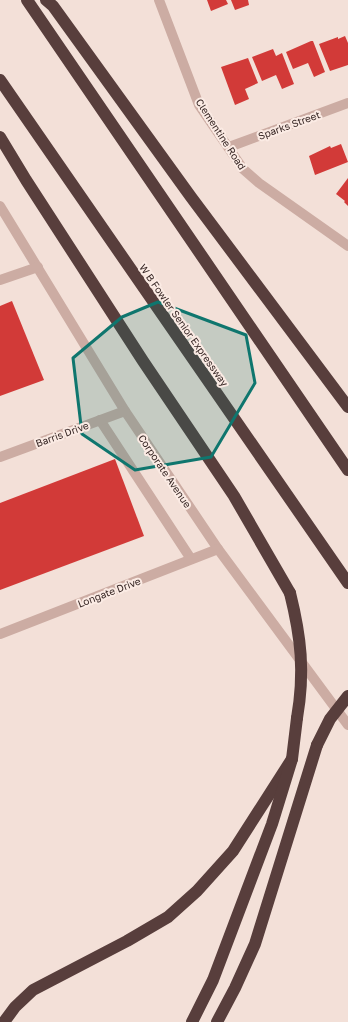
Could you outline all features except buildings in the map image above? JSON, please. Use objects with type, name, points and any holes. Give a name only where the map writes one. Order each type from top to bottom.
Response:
[{"type":"highway","points":[[26,0],[348,470]]},
{"type":"highway","points":[[46,0],[53,6],[190,197],[348,407]]},
{"type":"highway","name":"W B Fowler Senior Expressway","points":[[0,80],[348,583]]},
{"type":"highway","points":[[0,137],[138,354],[231,490],[290,593],[297,623],[301,654],[302,691],[292,759],[272,824],[247,891],[224,946],[213,980],[192,1022]]},
{"type":"highway","points":[[217,1022],[235,988],[255,944],[317,745],[330,719],[348,696]]},
{"type":"highway","points":[[4,1022],[15,1007],[33,990],[127,941],[168,917],[197,891],[233,851],[292,759]]},
{"type":"street","name":"Clementine Road","points":[[158,0],[200,105],[230,147],[243,169],[259,183],[348,246]]},
{"type":"street","name":"Sparks Street","points":[[230,147],[348,103]]},
{"type":"street","name":"Corporate Avenue","points":[[1,208],[38,266],[124,411],[218,549],[348,725]]},
{"type":"street","points":[[0,280],[38,266]]},
{"type":"street","name":"Barris Drive","points":[[0,457],[124,411]]},
{"type":"street","points":[[100,420],[192,560]]},
{"type":"street","name":"Longate Drive","points":[[0,634],[218,549]]},
{"type":"highlighted area","points":[[158,302],[246,335],[255,383],[211,457],[135,470],[82,434],[73,358],[122,317]]}]
